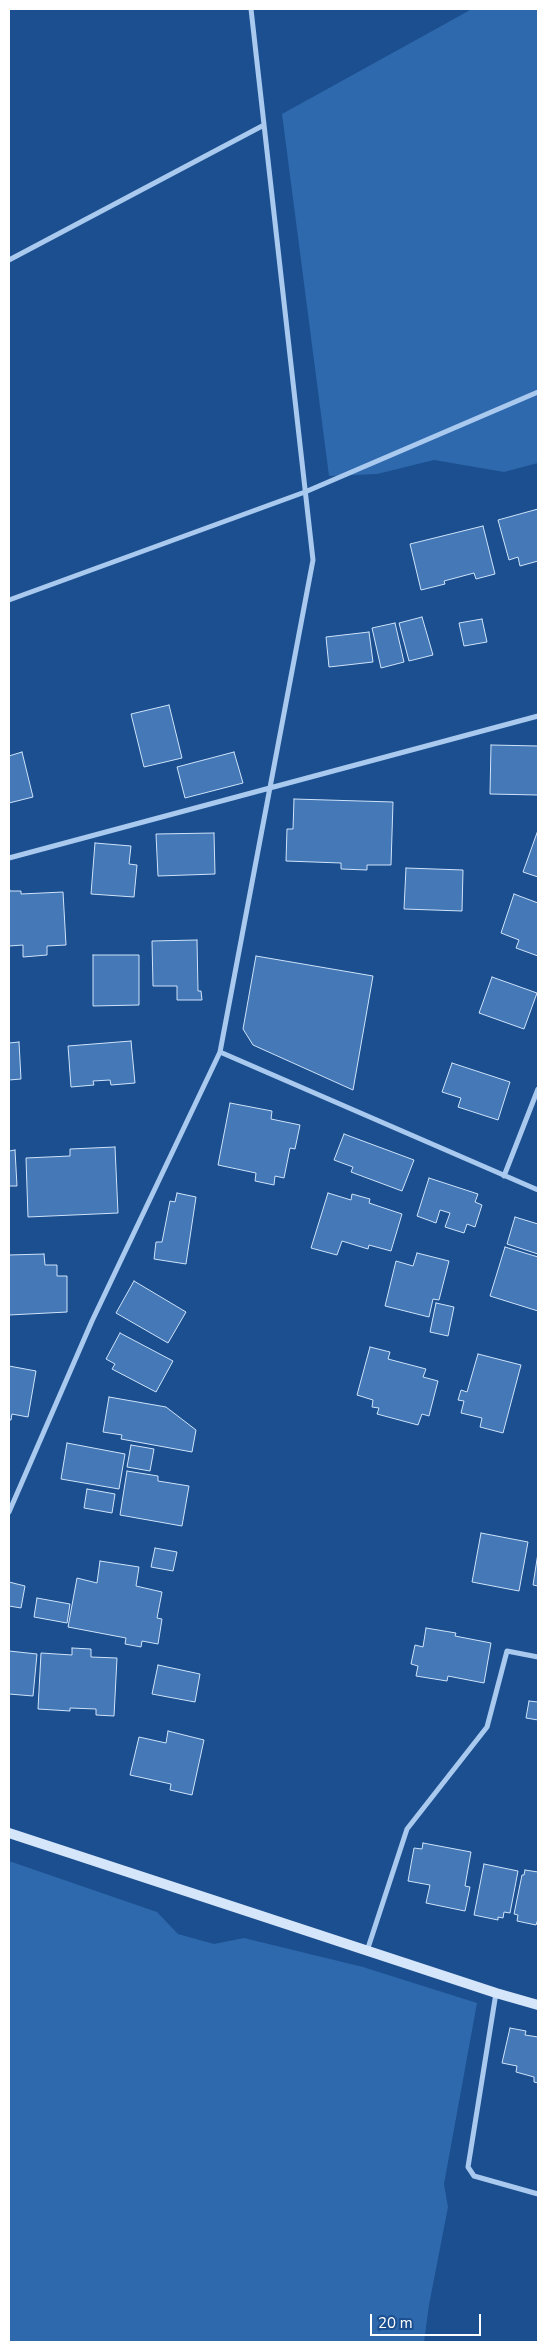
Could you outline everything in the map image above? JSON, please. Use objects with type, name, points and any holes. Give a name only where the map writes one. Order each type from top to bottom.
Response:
[{"type":"street","points":[[9,1512],[92,1321],[220,1052],[313,560],[251,9]]},
{"type":"street","points":[[9,260],[264,125]]},
{"type":"street","points":[[9,600],[305,492],[538,392]]},
{"type":"street","points":[[9,858],[538,716]]},
{"type":"street","points":[[220,1052],[538,1190]]},
{"type":"street","points":[[504,1176],[538,1089]]},
{"type":"street","points":[[367,1951],[407,1829],[487,1727],[507,1651],[538,1657]]},
{"type":"street","points":[[9,1833],[496,1993],[538,2005]]},
{"type":"street","points":[[496,1993],[468,2167],[474,2176],[538,2194]]},
{"type":"shaded area","points":[[472,9],[538,9],[538,463],[504,472],[434,460],[377,474],[329,476],[282,114]]},
{"type":"shaded area","points":[[9,1861],[157,1912],[178,1934],[214,1944],[244,1938],[363,1967],[477,2003],[444,2184],[448,2207],[429,2305],[424,2342],[9,2342]]},
{"type":"building","points":[[538,509],[538,561],[520,566],[518,557],[509,560],[498,520]]},
{"type":"building","points":[[483,526],[495,574],[476,579],[474,573],[444,581],[445,584],[421,590],[410,544]]},
{"type":"building","points":[[422,617],[433,655],[409,661],[399,623]]},
{"type":"building","points":[[482,619],[487,642],[464,646],[459,623]]},
{"type":"building","points":[[395,623],[404,662],[381,668],[372,628]]},
{"type":"building","points":[[369,632],[373,662],[329,667],[326,637]]},
{"type":"building","points":[[169,705],[182,758],[144,767],[131,714]]},
{"type":"building","points":[[491,745],[538,746],[538,795],[490,794]]},
{"type":"building","points":[[22,752],[33,797],[9,803],[9,756]]},
{"type":"building","points":[[234,752],[243,783],[185,798],[177,767]]},
{"type":"building","points":[[294,799],[393,802],[391,865],[367,865],[367,870],[341,869],[341,863],[286,861],[287,829],[293,829]]},
{"type":"building","points":[[538,830],[538,877],[523,872]]},
{"type":"building","points":[[214,833],[215,874],[158,876],[156,834]]},
{"type":"building","points":[[95,843],[131,846],[129,864],[137,865],[134,897],[91,894]]},
{"type":"building","points":[[406,868],[463,870],[462,911],[404,909]]},
{"type":"building","points":[[9,887],[10,891],[21,891],[21,894],[63,892],[66,945],[47,946],[47,955],[23,957],[23,945],[9,946]]},
{"type":"building","points":[[514,894],[538,903],[538,956],[516,948],[519,940],[501,933]]},
{"type":"building","points":[[197,940],[198,991],[201,991],[202,1000],[177,1000],[177,986],[153,986],[152,941]]},
{"type":"building","points":[[93,955],[139,955],[139,1005],[93,1006]]},
{"type":"building","points":[[256,956],[373,976],[353,1090],[253,1045],[243,1029]]},
{"type":"building","points":[[492,977],[537,993],[524,1029],[479,1013]]},
{"type":"building","points":[[131,1041],[135,1083],[111,1085],[110,1080],[93,1081],[94,1085],[71,1087],[68,1046]]},
{"type":"building","points":[[19,1042],[21,1079],[9,1080],[9,1043]]},
{"type":"building","points":[[452,1063],[510,1082],[498,1120],[458,1107],[461,1098],[442,1092]]},
{"type":"building","points":[[230,1103],[272,1111],[271,1119],[300,1125],[295,1149],[290,1148],[284,1178],[275,1176],[274,1185],[255,1181],[256,1173],[218,1165]]},
{"type":"building","points":[[344,1134],[414,1160],[402,1191],[351,1172],[353,1167],[334,1160]]},
{"type":"building","points":[[115,1147],[118,1213],[28,1217],[26,1158],[70,1156],[70,1149]]},
{"type":"building","points":[[15,1150],[17,1186],[9,1186],[9,1151]]},
{"type":"building","points":[[429,1178],[478,1194],[475,1202],[482,1205],[475,1227],[467,1224],[464,1233],[445,1227],[450,1213],[440,1210],[436,1223],[417,1216]]},
{"type":"building","points":[[177,1193],[196,1197],[186,1264],[154,1259],[156,1242],[162,1242],[170,1201],[175,1202]]},
{"type":"building","points":[[328,1193],[351,1200],[352,1194],[370,1199],[369,1203],[402,1214],[391,1251],[369,1245],[368,1249],[342,1241],[337,1255],[311,1248]]},
{"type":"building","points":[[515,1217],[538,1224],[538,1254],[507,1244]]},
{"type":"building","points":[[505,1247],[538,1257],[538,1311],[490,1296]]},
{"type":"building","points":[[417,1253],[449,1261],[439,1300],[433,1299],[429,1317],[385,1306],[396,1261],[413,1266]]},
{"type":"building","points":[[44,1254],[45,1265],[57,1265],[57,1276],[67,1276],[67,1312],[9,1315],[9,1255]]},
{"type":"building","points":[[134,1281],[186,1312],[168,1343],[116,1313]]},
{"type":"building","points":[[436,1303],[454,1307],[448,1336],[430,1332]]},
{"type":"building","points":[[120,1333],[173,1361],[156,1392],[112,1369],[115,1364],[106,1359]]},
{"type":"building","points":[[370,1347],[390,1352],[388,1359],[426,1369],[423,1377],[438,1381],[429,1416],[422,1414],[418,1425],[377,1414],[379,1408],[372,1407],[373,1400],[357,1395]]},
{"type":"building","points":[[478,1354],[521,1365],[503,1433],[480,1427],[482,1418],[461,1413],[464,1401],[458,1400],[461,1390],[467,1392]]},
{"type":"building","points":[[9,1366],[36,1371],[28,1417],[12,1414],[11,1420],[9,1420]]},
{"type":"building","points":[[109,1397],[166,1407],[196,1430],[192,1452],[121,1439],[122,1435],[103,1432]]},
{"type":"building","points":[[67,1443],[125,1454],[119,1489],[61,1479]]},
{"type":"building","points":[[131,1445],[154,1449],[150,1471],[127,1467]]},
{"type":"building","points":[[127,1471],[158,1476],[158,1481],[189,1486],[182,1526],[120,1515]]},
{"type":"building","points":[[87,1489],[115,1494],[112,1513],[84,1508]]},
{"type":"building","points":[[481,1533],[528,1542],[519,1591],[472,1582]]},
{"type":"building","points":[[155,1548],[177,1552],[173,1571],[151,1567]]},
{"type":"building","points":[[538,1553],[538,1586],[533,1585]]},
{"type":"building","points":[[100,1561],[139,1567],[136,1586],[162,1592],[157,1618],[162,1619],[158,1644],[142,1641],[141,1647],[125,1644],[126,1638],[68,1627],[77,1578],[97,1583]]},
{"type":"building","points":[[9,1582],[25,1586],[21,1608],[9,1606]]},
{"type":"building","points":[[37,1598],[70,1604],[67,1623],[34,1617]]},
{"type":"building","points":[[426,1628],[456,1633],[455,1636],[491,1643],[484,1683],[448,1676],[447,1681],[416,1676],[418,1666],[411,1664],[415,1645],[423,1647]]},
{"type":"building","points":[[72,1648],[91,1649],[91,1657],[117,1658],[114,1716],[96,1715],[96,1709],[70,1708],[70,1711],[38,1709],[41,1653],[72,1655]]},
{"type":"building","points":[[9,1651],[37,1654],[33,1696],[9,1694]]},
{"type":"building","points":[[158,1665],[200,1674],[195,1702],[152,1694]]},
{"type":"building","points":[[529,1701],[538,1702],[538,1720],[526,1718]]},
{"type":"building","points":[[168,1731],[204,1740],[192,1795],[170,1790],[171,1784],[130,1775],[139,1737],[166,1743]]},
{"type":"building","points":[[423,1843],[471,1852],[465,1886],[470,1887],[465,1911],[426,1903],[430,1885],[408,1881],[414,1848],[422,1849]]},
{"type":"building","points":[[484,1864],[518,1871],[510,1913],[504,1912],[503,1918],[498,1917],[498,1920],[474,1915]]},
{"type":"building","points":[[525,1870],[538,1872],[538,1919],[536,1925],[517,1921],[518,1915],[514,1914],[522,1875],[524,1875]]},
{"type":"building","points":[[510,2028],[526,2031],[525,2035],[538,2037],[538,2083],[534,2082],[534,2077],[516,2072],[517,2066],[502,2063]]}]
